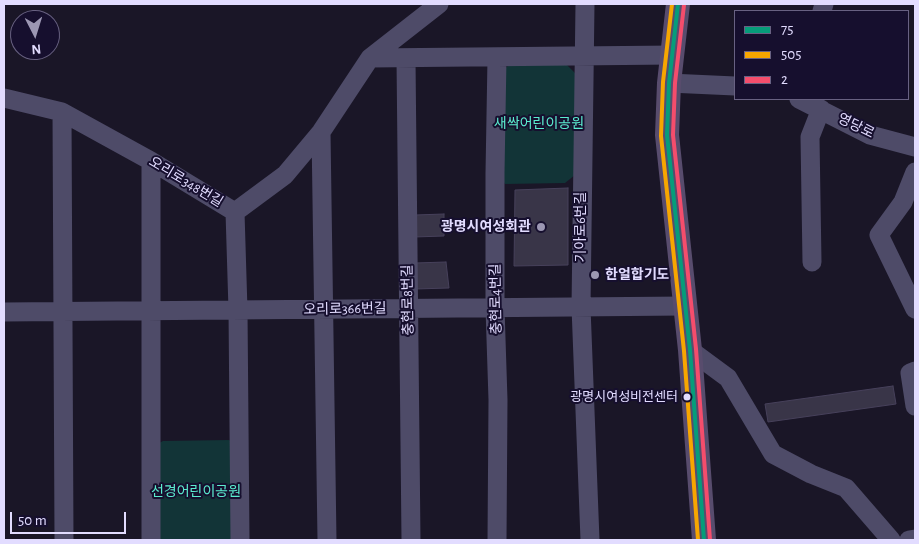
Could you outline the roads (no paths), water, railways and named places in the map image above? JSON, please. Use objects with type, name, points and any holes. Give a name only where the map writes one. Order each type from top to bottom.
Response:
[{"type":"main road","points":[[678,4],[674,55],[669,83],[667,135],[690,350],[704,540]]},
{"type":"street","name":"오리로348번길","points":[[4,98],[62,112],[151,161],[235,212],[285,175],[321,132],[370,58],[439,4]]},
{"type":"street","name":"기아로6번길","points":[[585,4],[581,307],[590,540]]},
{"type":"street","points":[[370,58],[674,55]]},
{"type":"street","name":"충현로4번길","points":[[497,58],[495,308],[498,400],[497,540]]},
{"type":"street","name":"충현로8번길","points":[[406,59],[411,540]]},
{"type":"street","points":[[669,83],[734,86]]},
{"type":"street","points":[[807,102],[810,137],[812,262]]},
{"type":"street","name":"영당로","points":[[807,102],[870,135],[915,147]]},
{"type":"street","points":[[62,112],[64,540]]},
{"type":"street","points":[[321,132],[327,540]]},
{"type":"street","points":[[151,161],[151,540]]},
{"type":"street","points":[[915,172],[903,202],[879,235],[915,309]]},
{"type":"street","points":[[235,212],[238,310],[240,540]]},
{"type":"street","name":"오리로366번길","points":[[4,312],[685,306]]},
{"type":"street","points":[[690,350],[728,378],[773,454],[811,474],[846,488],[891,540]]},
{"type":"street","points":[[915,371],[910,373],[915,406]]},
{"type":"street","points":[[909,540],[915,539]]},
{"type":"place","name":"광명시여성회관","points":[[541,227]]},
{"type":"place","name":"한얼합기도","points":[[595,275]]},
{"type":"place","name":"광명시여성비전센터","points":[[687,397]]},
{"type":"park label","name":"새싹어린이공원","points":[[539,124]]},
{"type":"park label","name":"선경어린이공원","points":[[196,492]]}]
